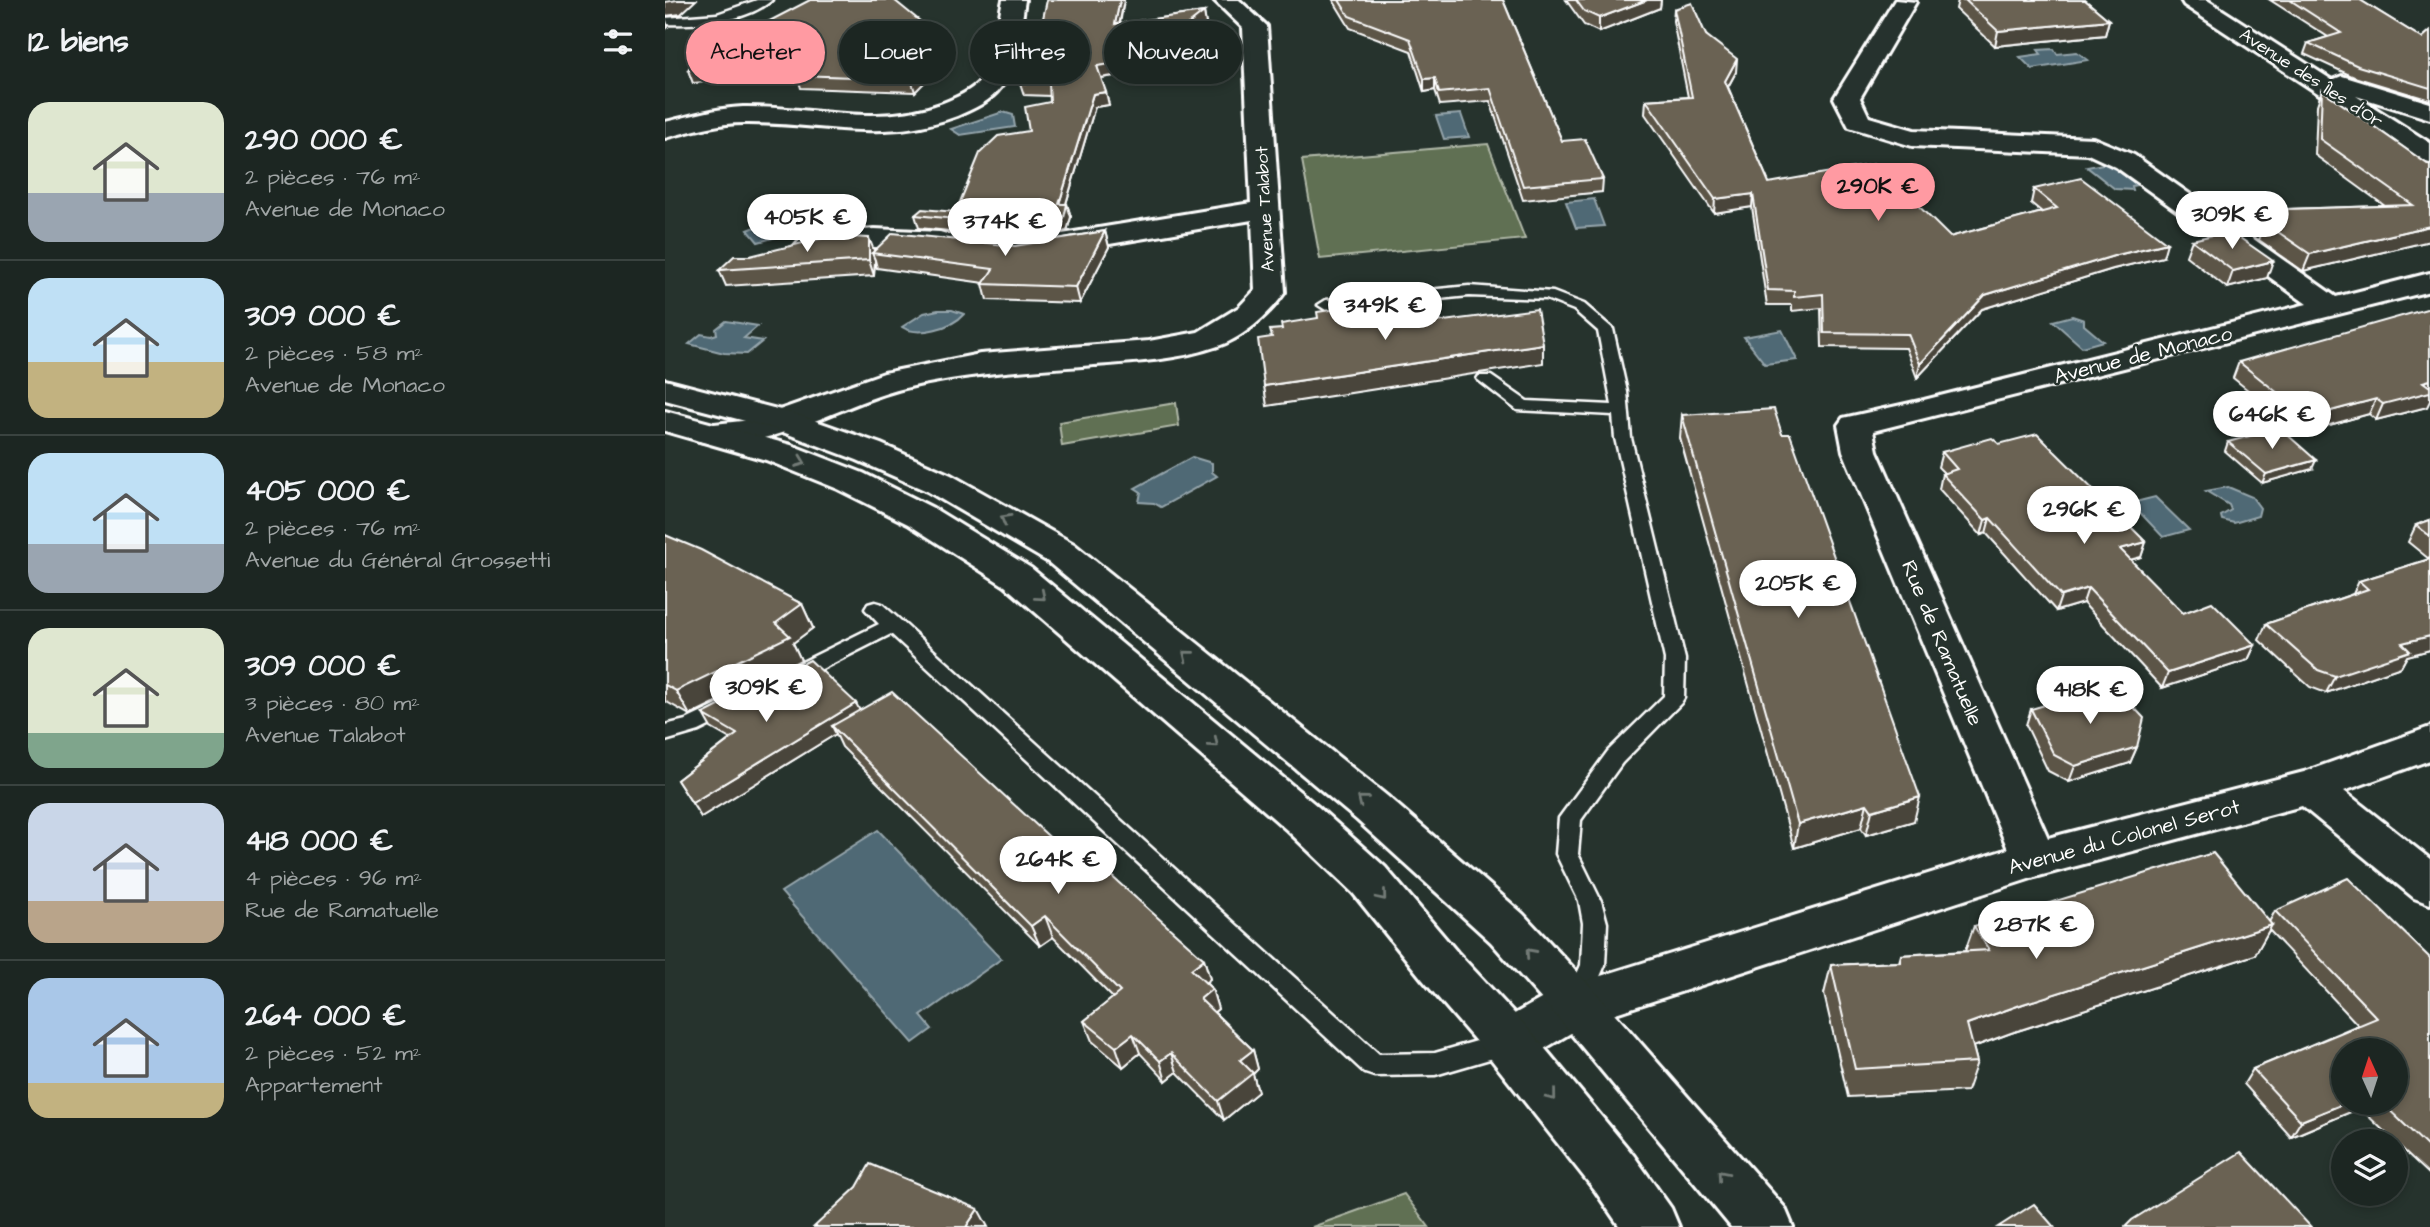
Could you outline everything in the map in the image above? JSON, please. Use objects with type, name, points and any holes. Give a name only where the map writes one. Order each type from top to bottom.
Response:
[{"type":"street","points":[[665,130],[744,115],[873,124],[916,120],[947,111],[974,98],[990,85],[999,69],[1014,0]]},
{"type":"street","name":"Avenue Talabot","points":[[708,433],[755,430],[895,380],[980,364],[1149,351],[1207,340],[1250,314],[1270,292],[1255,26],[1225,0]]},
{"type":"street","name":"Avenue des Îles d'Or","points":[[2192,0],[2430,155]]},
{"type":"street","points":[[1905,2],[1847,98],[1858,122],[1912,138],[2093,146],[2125,161],[2331,307]]},
{"type":"street","points":[[2297,68],[2430,111]]},
{"type":"street","points":[[1034,248],[1265,209]]},
{"type":"street","points":[[782,254],[836,240],[863,237],[895,237],[965,244]]},
{"type":"street","name":"Avenue de Monaco","points":[[1855,425],[1938,407],[2430,282]]},
{"type":"street","points":[[665,390],[784,421],[869,452],[939,482],[1062,553],[1372,808],[1507,928],[1576,1004],[1766,1227]]},
{"type":"street","points":[[665,421],[744,442],[802,462],[904,506],[968,542],[1018,577],[1302,818],[1369,880],[1440,966],[1509,1043],[1615,1174],[1652,1227]]},
{"type":"street","name":"Rue de Ramatuelle","points":[[1855,425],[1860,450],[2035,859]]},
{"type":"street","name":"Avenue du Colonel Serot","points":[[1509,1043],[1576,1004],[2035,859],[2309,787],[2430,743]]},
{"type":"street","points":[[2309,787],[2430,885]]},
{"type":"lane","points":[[665,21],[743,13],[766,0]]},
{"type":"lane","points":[[1326,304],[1469,291],[1548,295],[1579,307],[1605,329],[1621,410],[1623,438],[1675,659],[1674,698],[1615,757],[1570,818],[1567,854],[1590,901],[1595,923],[1593,965],[1576,1004]]},
{"type":"lane","points":[[1485,379],[1523,406],[1621,410]]},
{"type":"lane","points":[[875,609],[1374,1065],[1435,1064],[1509,1043]]},
{"type":"lane","points":[[775,685],[893,625]]},
{"type":"lane","points":[[665,733],[692,726],[751,696]]},
{"type":"green space","points":[[1488,144],[1525,239],[1320,259],[1302,160]]},
{"type":"green space","points":[[1176,403],[1179,426],[1062,446],[1059,422]]},
{"type":"green space","points":[[1404,1194],[1429,1227],[1312,1227]]},
{"type":"water","points":[[2054,49],[2057,54],[2077,52],[2088,60],[2032,69],[2020,57],[2041,54],[2038,50]]},
{"type":"water","points":[[1003,112],[1013,115],[1015,127],[960,135],[951,129]]},
{"type":"water","points":[[1461,114],[1469,137],[1444,139],[1436,116]]},
{"type":"water","points":[[2108,163],[2137,185],[2132,186],[2133,190],[2115,189],[2087,167]]},
{"type":"water","points":[[1594,199],[1604,226],[1576,228],[1566,202]]},
{"type":"water","points":[[794,210],[824,224],[758,242],[748,230],[768,222],[771,216]]},
{"type":"water","points":[[952,310],[964,314],[935,330],[917,331],[902,327],[924,313]]},
{"type":"water","points":[[2072,316],[2084,320],[2084,325],[2103,341],[2082,347],[2053,321]]},
{"type":"water","points":[[726,321],[758,326],[744,338],[763,341],[747,354],[724,353],[689,344],[701,334],[717,334],[716,329]]},
{"type":"water","points":[[1782,330],[1797,360],[1765,364],[1744,337]]},
{"type":"water","points":[[1192,457],[1212,463],[1212,472],[1217,476],[1161,507],[1154,503],[1139,502],[1141,492],[1135,488]]},
{"type":"water","points":[[2228,487],[2252,497],[2260,508],[2258,516],[2234,523],[2222,520],[2221,516],[2231,510],[2229,505],[2206,491]]},
{"type":"water","points":[[2155,497],[2189,530],[2163,537],[2131,503]]},
{"type":"water","points":[[878,830],[1001,959],[921,1016],[932,1029],[913,1043],[781,892]]},
{"type":"building","points":[[810,0],[894,0],[920,21],[839,21],[839,76],[825,76],[825,21],[770,21]]},
{"type":"building","points":[[1047,0],[1120,0],[1116,21],[1104,21],[1104,65],[1097,66],[1106,92],[1093,94],[1059,204],[1067,204],[1064,218],[1016,225],[915,215],[922,209],[956,212],[980,153],[998,136],[1029,131],[1025,107],[1050,102],[1049,84],[1090,84],[1090,21],[1042,21]]},
{"type":"building","points":[[1339,0],[1503,0],[1562,141],[1585,139],[1603,179],[1523,186],[1490,88],[1439,93],[1435,78],[1424,79],[1410,39],[1349,16]]},
{"type":"building","points":[[1576,0],[1647,0],[1599,18],[1584,11]]},
{"type":"building","points":[[1965,0],[2085,0],[2109,20],[1998,31]]},
{"type":"building","points":[[2290,0],[2360,0],[2422,38],[2430,31],[2430,88],[2358,66],[2308,43],[2341,33]]},
{"type":"building","points":[[1692,3],[1706,35],[1737,59],[1725,81],[1769,183],[1876,164],[1950,237],[2057,208],[2034,189],[2081,178],[2167,243],[2117,255],[1985,295],[1920,364],[1908,334],[1824,333],[1823,294],[1794,297],[1794,291],[1768,290],[1753,194],[1715,199],[1646,100],[1692,97],[1674,9]]},
{"type":"building","points":[[1204,12],[1193,21],[1137,21]]},
{"type":"building","points":[[2322,90],[2430,166],[2430,226],[2310,254],[2265,223],[2275,221],[2258,210],[2413,205],[2320,139]]},
{"type":"building","points":[[1105,231],[1076,287],[983,284],[993,269],[872,253],[893,233],[1015,246]]},
{"type":"building","points":[[2230,231],[2273,261],[2233,271],[2192,240]]},
{"type":"building","points":[[831,236],[869,238],[869,260],[719,270],[734,256],[750,256]]},
{"type":"building","points":[[1357,306],[1360,313],[1397,308],[1398,313],[1412,311],[1414,318],[1426,316],[1428,323],[1537,309],[1543,344],[1264,386],[1258,339],[1272,337],[1270,330],[1282,329],[1281,324],[1318,318],[1317,312]]},
{"type":"building","points":[[2430,308],[2430,380],[2423,382],[2430,387],[2430,392],[2383,404],[2376,399],[2308,417],[2239,362]]},
{"type":"building","points":[[1774,409],[1782,434],[1790,434],[1920,797],[1872,811],[1867,804],[1798,824],[1682,415]]},
{"type":"building","points":[[2272,430],[2282,430],[2316,460],[2266,474],[2228,442]]},
{"type":"building","points":[[2037,434],[2146,542],[2120,549],[2183,613],[2212,602],[2255,645],[2168,673],[2088,588],[2061,596],[1990,518],[1985,520],[1942,474],[1957,469],[1942,452],[1992,438],[1999,444]]},
{"type":"building","points":[[2430,520],[2430,536],[2416,525]]},
{"type":"building","points":[[665,535],[701,550],[802,604],[776,623],[790,636],[676,691],[665,685]]},
{"type":"building","points":[[2430,559],[2430,636],[2402,643],[2410,651],[2335,676],[2318,670],[2266,624],[2368,589],[2359,581]]},
{"type":"building","points":[[810,660],[856,703],[692,803],[677,780],[737,734],[703,714]]},
{"type":"building","points":[[2113,685],[2144,718],[2137,747],[2075,766],[2054,755],[2031,709]]},
{"type":"building","points":[[892,692],[1097,881],[1108,873],[1204,959],[1191,969],[1212,989],[1200,999],[1253,1050],[1240,1060],[1253,1073],[1218,1101],[1171,1053],[1160,1061],[1133,1034],[1116,1047],[1084,1021],[1120,992],[1045,916],[1031,926],[832,726]]},
{"type":"building","points":[[2213,853],[2272,925],[1967,1024],[1977,1062],[1855,1069],[1831,965],[1901,962],[1901,955],[1989,950],[1974,926]]},
{"type":"building","points":[[2348,878],[2430,958],[2430,1149],[2395,1115],[2408,1115],[2408,1038],[2331,1038],[2331,1109],[2301,1121],[2253,1069],[2377,1018],[2275,911]]},
{"type":"building","points":[[2241,1152],[2311,1227],[2125,1227],[2132,1220]]},
{"type":"building","points":[[870,1164],[978,1209],[966,1227],[814,1227],[857,1187]]},
{"type":"building","points":[[2034,1204],[2054,1227],[1998,1227]]}]
